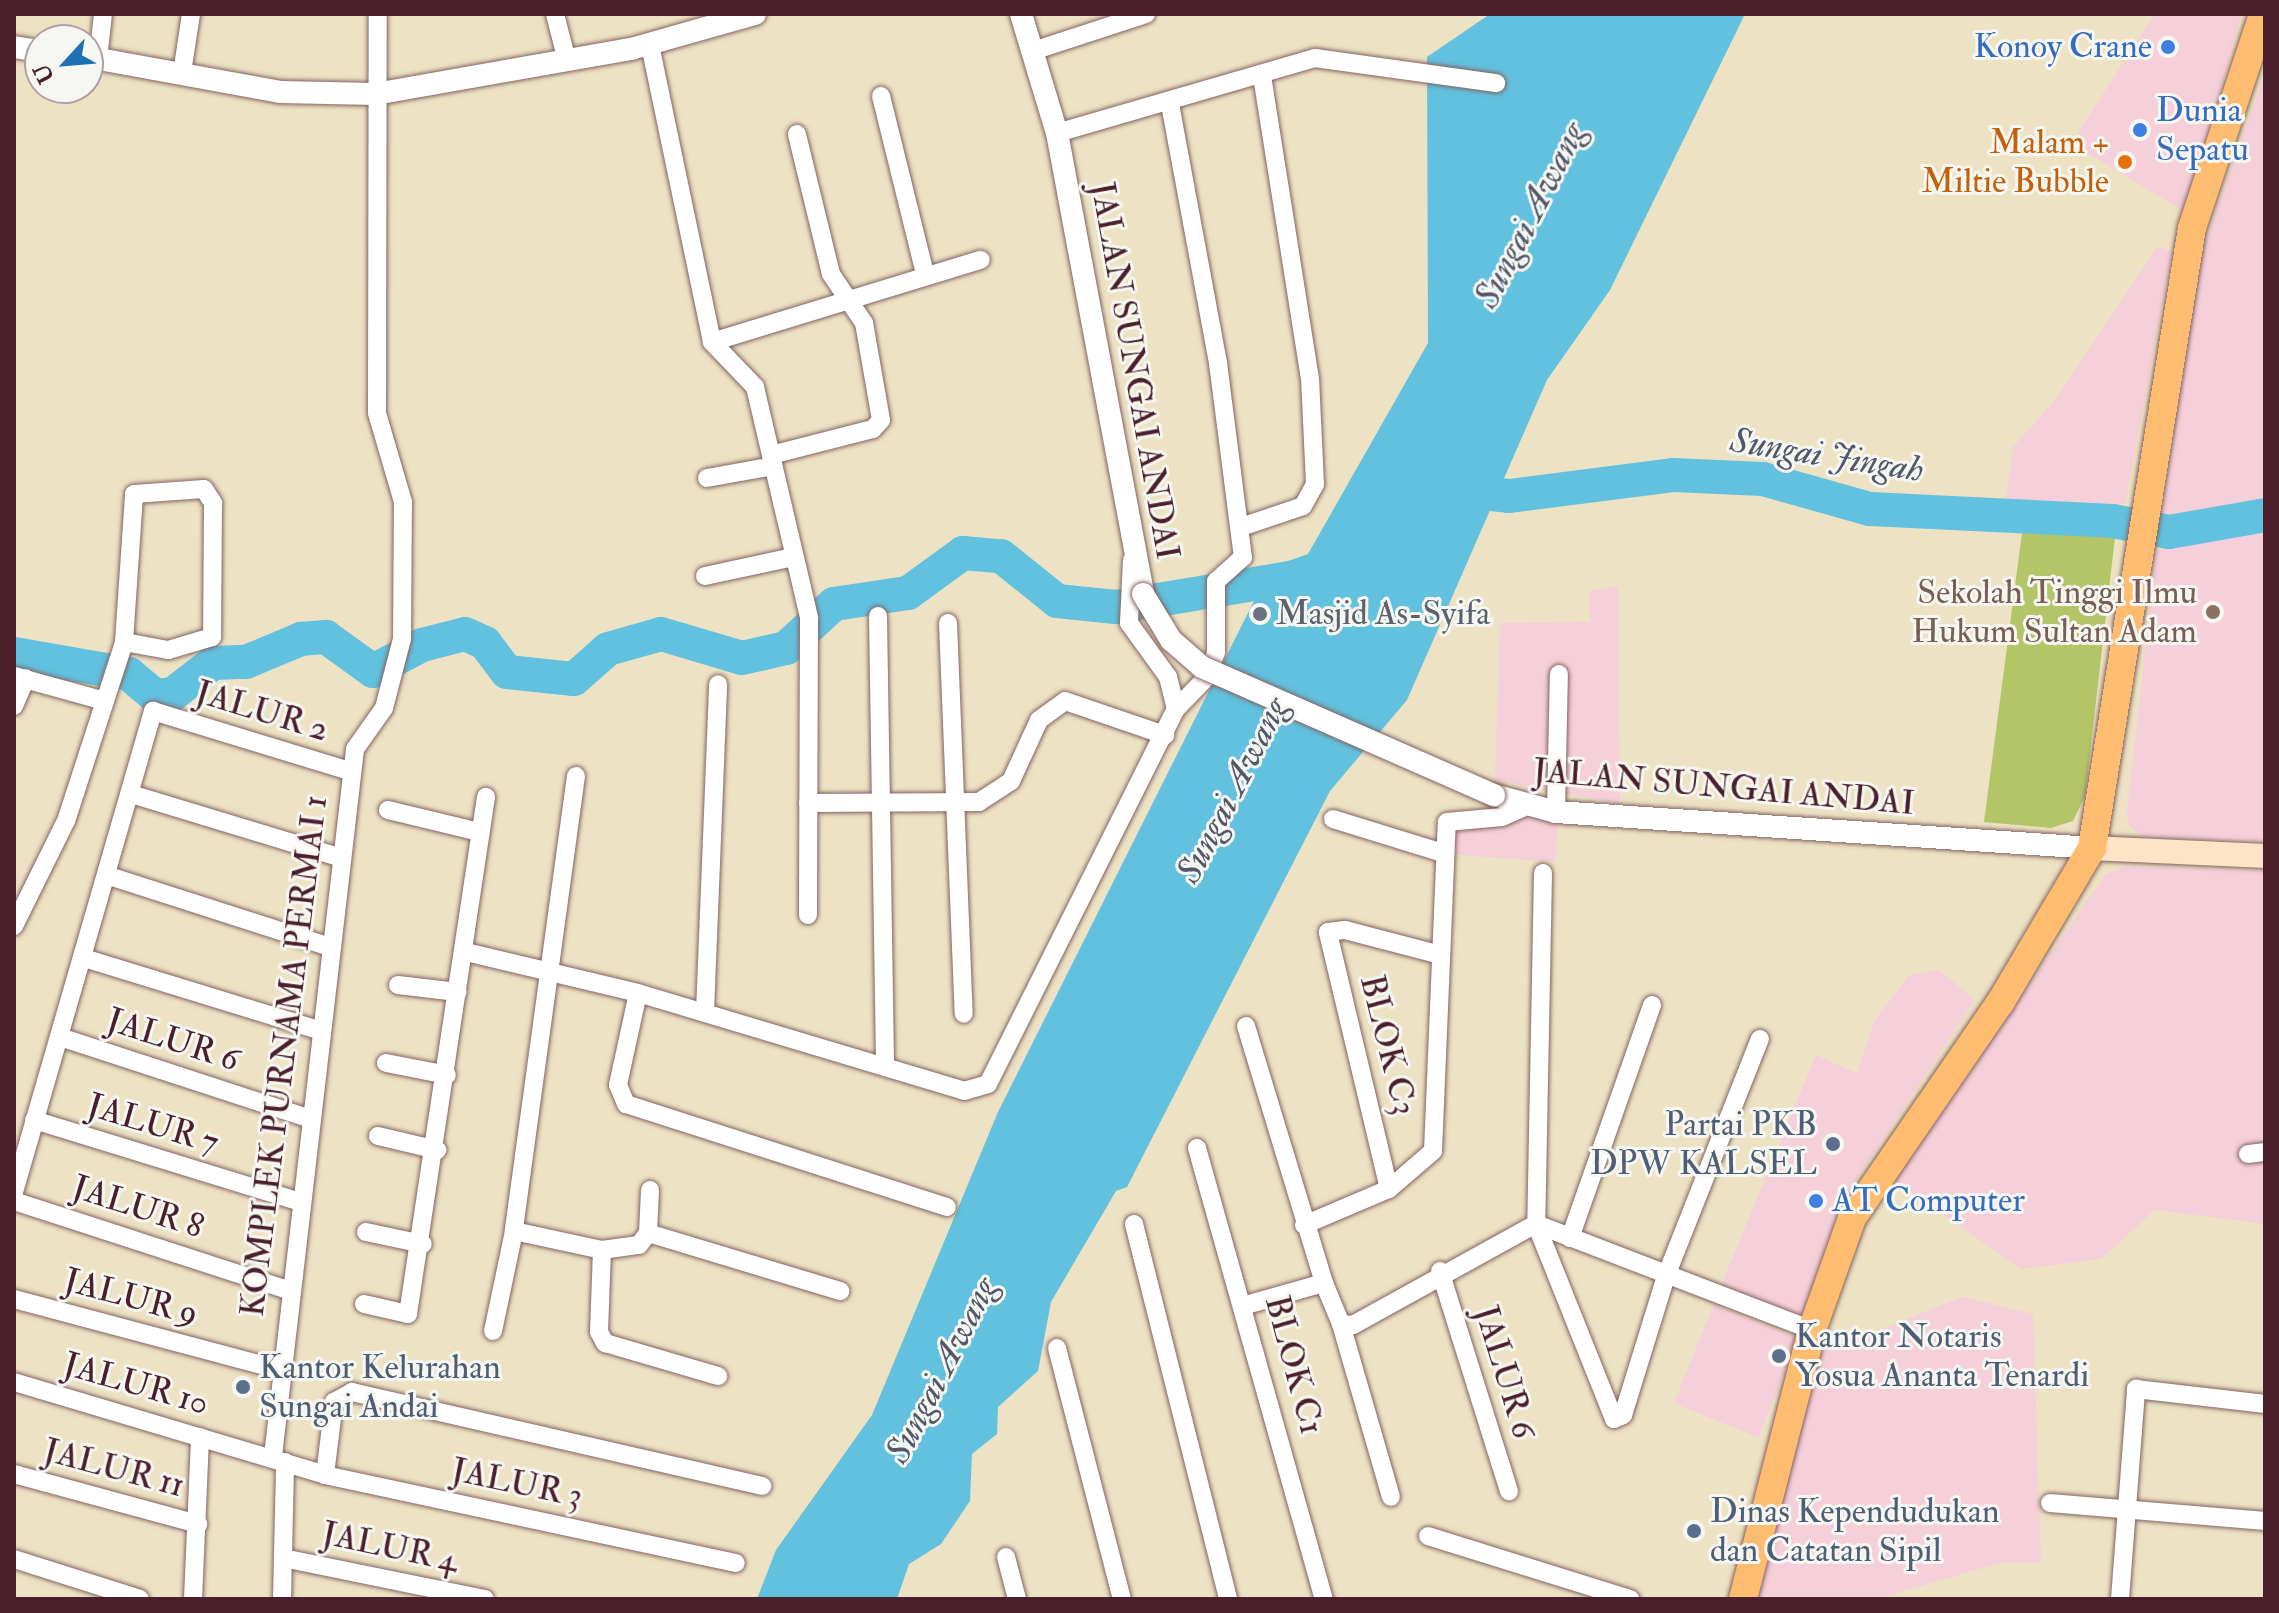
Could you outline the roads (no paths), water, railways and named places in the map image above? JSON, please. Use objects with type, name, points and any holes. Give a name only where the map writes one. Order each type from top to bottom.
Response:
[{"type":"main road","points":[[1743,1599],[1812,1330],[1869,1188],[2000,1003],[2092,848],[2200,189],[2254,72],[2263,14]]},
{"type":"main road","points":[[2092,848],[2265,856]]},
{"type":"street","points":[[182,73],[191,14]]},
{"type":"street","points":[[375,94],[378,14]]},
{"type":"street","points":[[555,14],[567,61]]},
{"type":"street","points":[[104,60],[280,92],[375,94],[650,45],[755,14]]},
{"type":"street","name":"JALAN SUNGAI ANDAI","points":[[1021,14],[1057,133],[1136,593],[1171,640],[1202,667],[1494,795],[1556,812],[2092,848]]},
{"type":"street","points":[[1033,51],[1146,14]]},
{"type":"street","points":[[650,45],[712,342],[755,387],[809,618],[808,915]]},
{"type":"street","points":[[1057,133],[1170,104],[1315,58],[1422,78],[1496,83]]},
{"type":"street","points":[[1241,527],[1303,506],[1315,484],[1310,379],[1262,76]]},
{"type":"street","name":"KOMPLEK PURNAMA PERMAI 1","points":[[282,1599],[277,1369],[311,1119],[355,749],[397,677],[402,639],[403,502],[377,413],[375,94]]},
{"type":"street","points":[[881,96],[925,274]]},
{"type":"street","points":[[466,952],[638,993],[964,1091],[988,1084],[1176,709],[1207,677],[1216,652],[1216,581],[1243,557],[1241,527],[1170,104]]},
{"type":"street","points":[[707,478],[879,426],[867,334],[827,263],[797,134]]},
{"type":"street","points":[[712,342],[852,303],[925,274],[981,260]]},
{"type":"street","points":[[14,926],[66,821],[108,693],[113,659],[124,642],[134,494],[204,489],[213,503],[212,637],[168,650],[124,642]]},
{"type":"street","points":[[705,576],[794,557]]},
{"type":"street","points":[[1136,593],[1129,623],[1168,677],[1176,709]]},
{"type":"street","points":[[878,616],[885,1067]]},
{"type":"street","points":[[948,623],[964,1014]]},
{"type":"street","points":[[1556,812],[1559,674]]},
{"type":"street","points":[[14,706],[20,677],[108,693]]},
{"type":"street","points":[[705,1012],[718,684]]},
{"type":"street","points":[[808,803],[979,802],[1011,781],[1039,720],[1057,703],[1165,735]]},
{"type":"street","name":"JALUR 2","points":[[131,794],[153,711],[352,772]]},
{"type":"street","points":[[493,1331],[514,1231],[576,776]]},
{"type":"street","points":[[14,1192],[131,794],[341,858]]},
{"type":"street","points":[[364,1304],[408,1314],[423,1244],[486,797]]},
{"type":"street","points":[[1304,1225],[1389,1189],[1418,1169],[1437,1143],[1443,853],[1453,817],[1502,817],[1527,806]]},
{"type":"street","points":[[388,810],[479,832]]},
{"type":"street","points":[[1333,819],[1443,853]]},
{"type":"street","points":[[1543,873],[1536,1224],[1614,1419],[1623,1415],[1666,1276],[1760,1039]]},
{"type":"street","points":[[106,875],[330,947]]},
{"type":"street","name":"BLOK C3","points":[[1389,1189],[1328,932],[1345,930],[1441,955]]},
{"type":"street","points":[[84,958],[322,1031]]},
{"type":"street","points":[[398,985],[458,992]]},
{"type":"street","points":[[638,993],[618,1085],[626,1104],[947,1207]]},
{"type":"street","points":[[1570,1238],[1652,1005]]},
{"type":"street","points":[[1246,1026],[1304,1225],[1341,1324],[1391,1497]]},
{"type":"street","name":"JALUR 6","points":[[60,1037],[311,1119]]},
{"type":"street","points":[[386,1063],[447,1075]]},
{"type":"street","name":"JALUR 7","points":[[34,1120],[300,1202]]},
{"type":"street","points":[[378,1136],[437,1150]]},
{"type":"street","name":"BLOK C1","points":[[1197,1148],[1246,1305],[1324,1599]]},
{"type":"street","points":[[514,1231],[602,1250],[639,1245],[648,1233],[650,1190]]},
{"type":"street","name":"JALUR 8","points":[[14,1201],[288,1290]]},
{"type":"street","points":[[1134,1224],[1228,1599]]},
{"type":"street","points":[[1341,1324],[1353,1325],[1440,1271],[1536,1224],[1812,1330]]},
{"type":"street","points":[[366,1232],[423,1244]]},
{"type":"street","points":[[648,1233],[840,1291]]},
{"type":"street","points":[[602,1250],[599,1332],[605,1343],[718,1376]]},
{"type":"street","name":"JALUR 6","points":[[1440,1271],[1509,1491]]},
{"type":"street","points":[[1246,1305],[1324,1283]]},
{"type":"street","name":"JALUR 9","points":[[14,1299],[277,1369]]},
{"type":"street","points":[[1057,1348],[1122,1599]]},
{"type":"street","name":"JALUR 10","points":[[14,1382],[279,1459]]},
{"type":"street","points":[[2120,1599],[2136,1389],[2265,1404]]},
{"type":"street","points":[[325,1475],[334,1402],[352,1392],[762,1486]]},
{"type":"street","points":[[193,1599],[200,1437]]},
{"type":"street","name":"JALUR 3","points":[[279,1459],[325,1475],[736,1563]]},
{"type":"street","name":"JALUR 11","points":[[14,1474],[198,1524]]},
{"type":"street","points":[[2050,1503],[2265,1521]]},
{"type":"street","points":[[1428,1536],[1630,1599]]},
{"type":"street","points":[[1006,1557],[1017,1599]]},
{"type":"street","name":"JALUR 4","points":[[283,1558],[485,1599]]},
{"type":"street","points":[[14,1559],[140,1599]]},
{"type":"water","name":"Sungai Awang","points":[[1490,14],[1745,14],[1610,290],[1547,380],[1407,700],[1330,791],[1127,1187],[1116,1191],[1051,1302],[1038,1371],[998,1407],[997,1434],[972,1454],[970,1501],[941,1544],[909,1564],[897,1599],[757,1599],[776,1550],[872,1415],[998,1112],[1271,567],[1308,554],[1428,343],[1427,57]]},
{"type":"waterway","name":"Sungai Jingah","points":[[1452,490],[1509,496],[1673,475],[1763,479],[1870,509],[2113,521],[2169,532],[2265,515]]},
{"type":"waterway","points":[[14,654],[129,674],[155,696],[173,694],[213,663],[246,662],[301,639],[326,637],[373,671],[422,645],[465,634],[485,643],[507,672],[574,679],[608,649],[661,634],[742,658],[786,648],[834,604],[908,593],[963,553],[1001,556],[1057,601],[1116,607],[1307,575]]},
{"type":"place","name":"Konoy Crane","points":[[2168,47]]},
{"type":"place","name":"Dunia Sepatu","points":[[2140,130]]},
{"type":"place","name":"Malam + Miltie Bubble","points":[[2125,162]]},
{"type":"place","name":"Sekolah Tinggi Ilmu Hukum Sultan Adam","points":[[2213,612]]},
{"type":"place","name":"Masjid As-Syifa","points":[[1260,614]]},
{"type":"place","name":"Partai PKB DPW KALSEL","points":[[1833,1144]]},
{"type":"place","name":"AT Computer","points":[[1816,1201]]},
{"type":"place","name":"Kantor Notaris Yosua Ananta Tenardi","points":[[1779,1356]]},
{"type":"place","name":"Kantor Kelurahan Sungai Andai","points":[[243,1387]]},
{"type":"place","name":"Dinas Kependudukan dan Catatan Sipil","points":[[1694,1531]]}]
